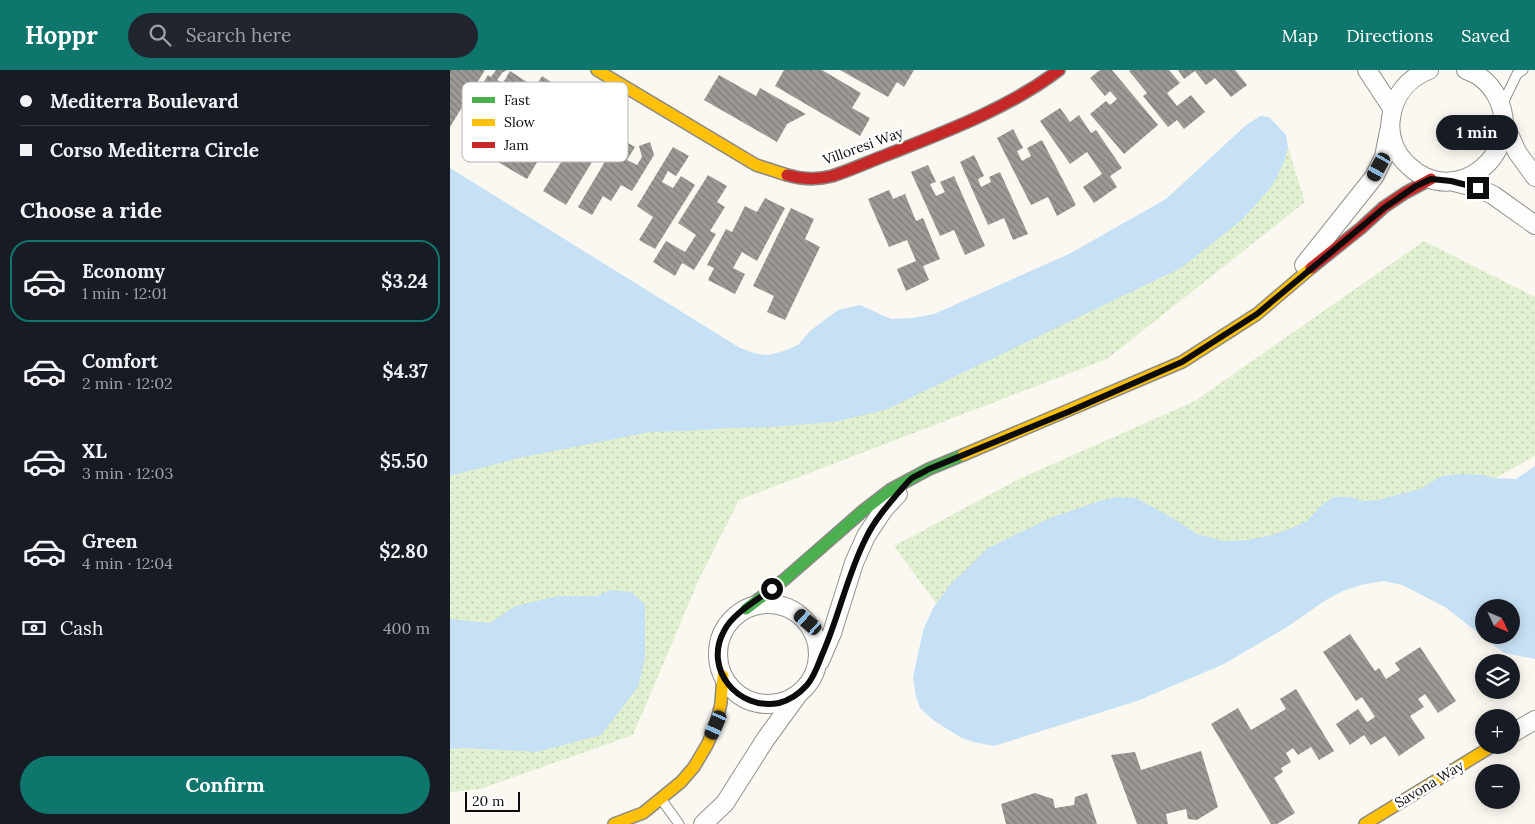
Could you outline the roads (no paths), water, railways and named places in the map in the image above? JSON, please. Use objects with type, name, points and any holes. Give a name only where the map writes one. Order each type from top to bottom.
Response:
[{"type":"street","name":"Villoresi Way","points":[[597,70],[617,82]]},
{"type":"street","name":"Villoresi Way","points":[[628,89],[756,165],[780,174],[802,179],[831,176],[912,145],[988,112],[1042,83],[1059,70]]},
{"type":"street","points":[[1367,70],[1392,108]]},
{"type":"street","points":[[1285,290],[1374,177],[1384,157],[1392,108],[1399,92],[1412,79],[1429,70]]},
{"type":"street","points":[[1451,181],[1467,178],[1482,169],[1494,157],[1502,142],[1504,125],[1502,105],[1493,89],[1480,77],[1466,70]]},
{"type":"street","points":[[1504,125],[1517,152],[1535,177]]},
{"type":"street","points":[[1390,126],[1393,143],[1402,159],[1415,172],[1431,179],[1451,181],[1478,188],[1492,195],[1535,226]]},
{"type":"street","points":[[798,694],[785,701],[771,704],[756,703],[743,698],[731,689],[723,676],[718,661],[719,646],[724,631],[733,618],[785,579],[864,510],[890,490],[929,469],[1068,412],[1182,362],[1257,314],[1384,208],[1404,193],[1431,179]]},
{"type":"street","points":[[703,824],[725,803],[765,740],[798,694],[809,684],[832,633],[854,563],[866,536],[884,509],[911,479]]},
{"type":"street","points":[[746,609],[762,604],[779,605],[795,611],[808,622],[816,637],[819,654],[816,671]]},
{"type":"street","points":[[614,824],[643,813],[681,782],[694,767],[716,725],[723,676]]},
{"type":"street","points":[[1520,729],[1535,720]]},
{"type":"street","name":"Savona Way","points":[[1364,824],[1479,754]]},
{"type":"lane","points":[[1502,105],[1518,74],[1523,70]]},
{"type":"lane","points":[[661,799],[679,824]]},
{"type":"water","points":[[1260,116],[1269,117],[1286,135],[1288,147],[1284,162],[1272,186],[1243,219],[1181,268],[885,410],[834,422],[771,427],[650,432],[519,458],[450,476],[450,168],[740,348],[757,354],[769,355],[798,345],[810,331],[838,310],[860,305],[891,319],[913,318],[934,314],[1069,254],[1166,199],[1245,126]]},
{"type":"water","points":[[1535,466],[1535,659],[1520,656],[1520,654],[1504,653],[1492,644],[1520,644],[1520,599],[1475,599],[1475,630],[1445,607],[1402,585],[1383,581],[1343,591],[1224,664],[1137,701],[994,746],[973,742],[960,737],[933,720],[920,708],[913,677],[923,631],[933,608],[950,585],[988,548],[1050,518],[1103,500],[1116,497],[1136,498],[1197,534],[1224,541],[1248,540],[1272,535],[1307,521],[1321,506],[1333,497],[1349,497],[1364,501],[1378,500],[1420,489],[1442,476],[1462,474],[1516,479]]},
{"type":"water","points":[[611,590],[631,592],[645,604],[645,659],[638,687],[601,735],[537,752],[466,748],[450,749],[450,619],[490,623],[515,606],[559,596],[597,596]]}]
